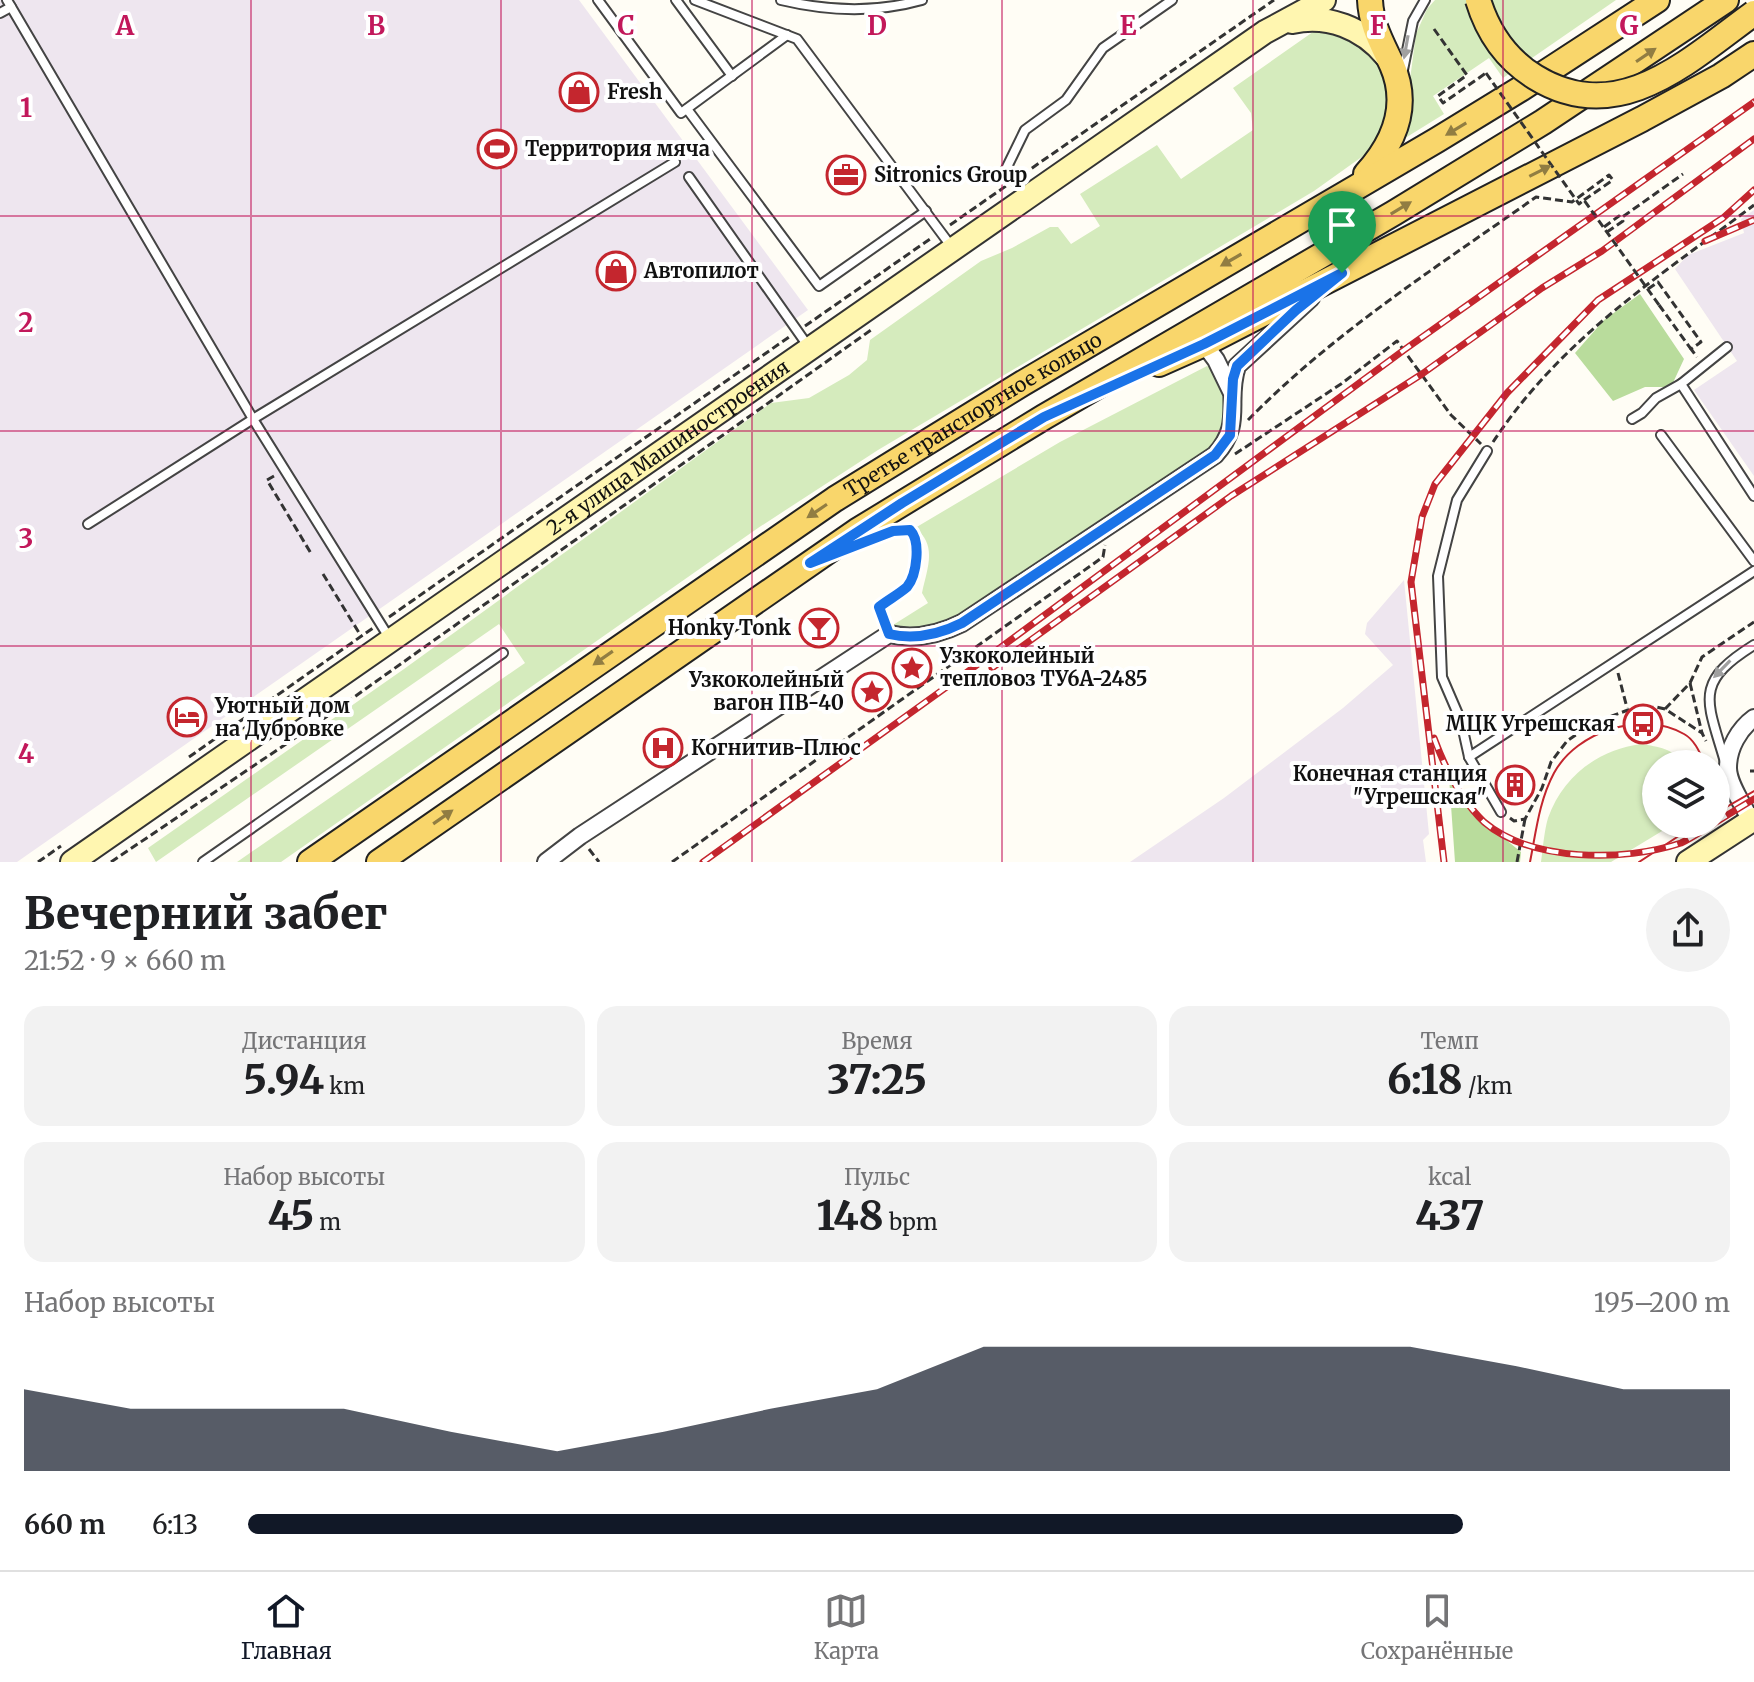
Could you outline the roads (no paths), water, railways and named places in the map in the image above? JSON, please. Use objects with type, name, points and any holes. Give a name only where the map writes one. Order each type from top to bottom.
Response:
[{"type":"main road","name":"2-я улица Машиностроения","points":[[1265,32],[1297,0]]},
{"type":"main road","name":"2-я улица Машиностроения","points":[[68,853],[1020,189],[1265,32],[1324,0]]},
{"type":"main road","points":[[1324,207],[1366,174],[1385,154],[1397,125],[1399,86],[1373,22],[1370,0]]},
{"type":"main road","points":[[1478,0],[1491,32],[1513,61],[1558,88],[1594,95],[1631,91],[1656,81],[1754,13]]},
{"type":"main road","name":"Третье транспортное кольцо","points":[[310,862],[846,491],[1522,88],[1657,0]]},
{"type":"main road","name":"Третье транспортное кольцо","points":[[379,862],[890,510],[1519,137],[1608,81],[1726,0]]},
{"type":"main road","points":[[1265,32],[1298,21],[1333,22],[1371,40],[1389,59]]},
{"type":"main road","points":[[1044,417],[1204,344],[1685,96],[1754,54]]},
{"type":"main road","points":[[1688,862],[1752,820]]},
{"type":"street","points":[[546,862],[580,836],[889,634],[902,637],[932,635],[962,623],[1215,455],[1230,435],[1237,366],[1296,310],[1342,273]]},
{"type":"street","points":[[1204,344],[1232,392]]},
{"type":"street","points":[[1730,758],[1735,739],[1743,726],[1754,718]]},
{"type":"street","points":[[1730,775],[1752,820]]},
{"type":"lane","points":[[598,0],[681,113],[787,35]]},
{"type":"lane","points":[[676,0],[732,76]]},
{"type":"lane","points":[[695,0],[797,39],[947,240]]},
{"type":"lane","points":[[781,0],[853,9],[886,8],[922,0]]},
{"type":"lane","points":[[1020,189],[1006,169],[1025,130],[1066,100],[1103,48],[1172,0]]},
{"type":"lane","points":[[1400,98],[1408,36],[1425,0]]},
{"type":"lane","points":[[0,13],[9,4],[253,419],[385,632]]},
{"type":"lane","points":[[687,109],[819,286],[926,211]]},
{"type":"lane","points":[[88,524],[253,419],[675,162]]},
{"type":"lane","points":[[689,177],[803,340]]},
{"type":"lane","points":[[1632,419],[1727,347]]},
{"type":"lane","points":[[1681,384],[1754,496]]},
{"type":"lane","points":[[1661,435],[1754,561]]},
{"type":"lane","points":[[1487,451],[1457,500],[1438,576],[1442,677],[1461,721],[1469,757],[1501,812]]},
{"type":"lane","points":[[810,563],[893,531],[910,530],[918,541],[918,550],[909,585],[879,607],[889,634]]},
{"type":"lane","points":[[1469,757],[1754,571]]},
{"type":"lane","points":[[1722,750],[1710,705],[1713,679],[1720,669],[1754,645]]},
{"type":"lane","points":[[203,862],[503,653]]},
{"type":"tram line","points":[[1530,862],[1541,806],[1549,784],[1564,758],[1578,746],[1612,729],[1649,724],[1684,734],[1698,750]]},
{"type":"tram line","points":[[1730,805],[1754,791]]},
{"type":"tram line","points":[[1639,862],[1676,838]]},
{"type":"railway","points":[[703,862],[955,681],[1404,350],[1754,102]]},
{"type":"railway","points":[[992,668],[1231,496],[1422,374],[1542,288],[1602,251],[1754,139]]},
{"type":"railway","points":[[1444,862],[1411,582],[1422,517],[1435,484],[1507,393],[1598,300],[1723,218],[1754,190]]},
{"type":"railway","points":[[1705,241],[1754,220]]},
{"type":"railway","points":[[1434,738],[1454,783],[1475,813],[1504,835],[1527,845],[1579,855],[1606,855],[1658,849],[1689,838]]},
{"type":"railway","points":[[1730,814],[1754,799]]},
{"type":"place","name":"Fresh","points":[[579,92]]},
{"type":"place","name":"Территория мяча","points":[[497,149]]},
{"type":"place","name":"Sitronics Group","points":[[846,175]]},
{"type":"place","name":"Автопилот","points":[[616,271]]},
{"type":"place","name":"Honky Tonk","points":[[819,628]]},
{"type":"place","name":"Узкоколейный тепловоз ТУ6А-2485","points":[[912,668]]},
{"type":"place","name":"Узкоколейный вагон ПВ-40","points":[[872,692]]},
{"type":"place","name":"Уютный дом на Дубровке","points":[[187,717]]},
{"type":"place","name":"МЦК Угрешская","points":[[1643,724]]},
{"type":"place","name":"Когнитив-Плюс","points":[[663,748]]},
{"type":"place","name":"Конечная станция \"Угрешская\"","points":[[1515,785]]}]
